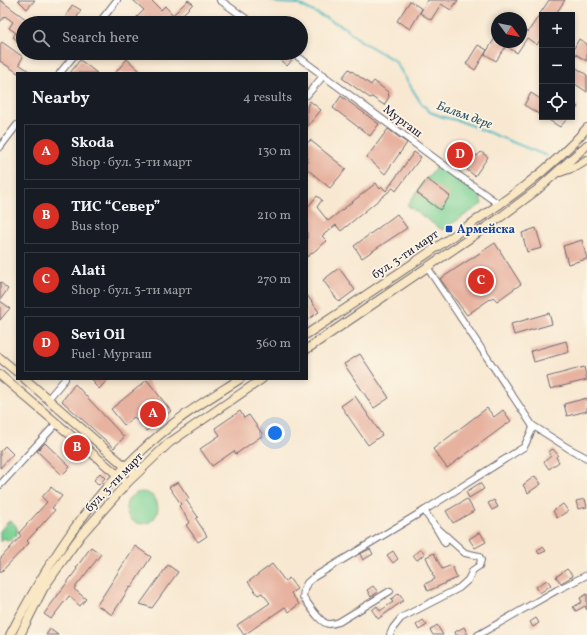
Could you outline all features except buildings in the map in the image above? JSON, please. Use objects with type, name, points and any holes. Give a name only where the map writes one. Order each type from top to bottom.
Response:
[{"type":"street","points":[[104,16],[117,0]]},
{"type":"street","points":[[220,0],[242,16]]},
{"type":"street","points":[[61,72],[70,60]]},
{"type":"street","name":"Мургаш","points":[[303,60],[500,205]]},
{"type":"street","points":[[308,94],[324,75]]},
{"type":"street","points":[[0,147],[16,126]]},
{"type":"street","name":"бул. 3-ти март","points":[[308,333],[500,205],[547,168],[587,128]]},
{"type":"street","name":"бул. 3-ти март","points":[[308,348],[508,212],[537,190],[587,145]]},
{"type":"street","points":[[554,175],[577,166],[587,160]]},
{"type":"street","points":[[500,205],[508,212]]},
{"type":"street","points":[[428,253],[426,260],[427,267],[532,425],[568,448],[587,458]]},
{"type":"street","points":[[0,358],[16,371]]},
{"type":"street","points":[[0,375],[127,483]]},
{"type":"street","points":[[26,380],[135,475]]},
{"type":"street","points":[[48,399],[64,380]]},
{"type":"street","name":"бул. 3-ти март","points":[[10,635],[31,594],[75,526],[117,474],[175,422],[238,380]]},
{"type":"street","name":"бул. 3-ти март","points":[[20,635],[43,589],[68,552],[127,483],[170,443],[261,380]]},
{"type":"street","points":[[175,422],[183,433]]},
{"type":"street","points":[[0,485],[56,424]]},
{"type":"street","points":[[390,591],[339,622],[330,624],[324,623],[318,617],[303,597],[307,583],[314,577],[425,510],[524,447],[533,428],[532,425]]},
{"type":"street","points":[[425,510],[445,543]]},
{"type":"street","points":[[390,635],[393,628],[401,618],[458,588],[468,580],[473,570],[479,566],[481,560],[479,556],[465,553],[435,526]]},
{"type":"street","points":[[478,635],[557,590],[587,575]]},
{"type":"green space","points":[[437,165],[480,196],[482,204],[442,230],[407,205]]},
{"type":"green space","points":[[139,492],[145,492],[155,499],[158,508],[157,514],[151,521],[145,524],[139,524],[129,517],[126,511],[126,505],[133,495]]},
{"type":"green space","points":[[9,521],[16,527],[16,536],[8,541],[4,538],[0,542],[0,531]]},
{"type":"waterway","name":"Балъм дере","points":[[272,0],[278,3],[298,4],[344,27],[361,41],[395,61],[421,103],[430,112],[460,121],[547,156]]},
{"type":"place","name":"Sevi Oil","points":[[460,155]]},
{"type":"place","name":"Армейска","points":[[449,229]]},
{"type":"place","name":"Alati","points":[[481,281]]},
{"type":"place","name":"Skoda","points":[[153,414]]},
{"type":"place","name":"ТИС “Север”","points":[[77,448]]}]
